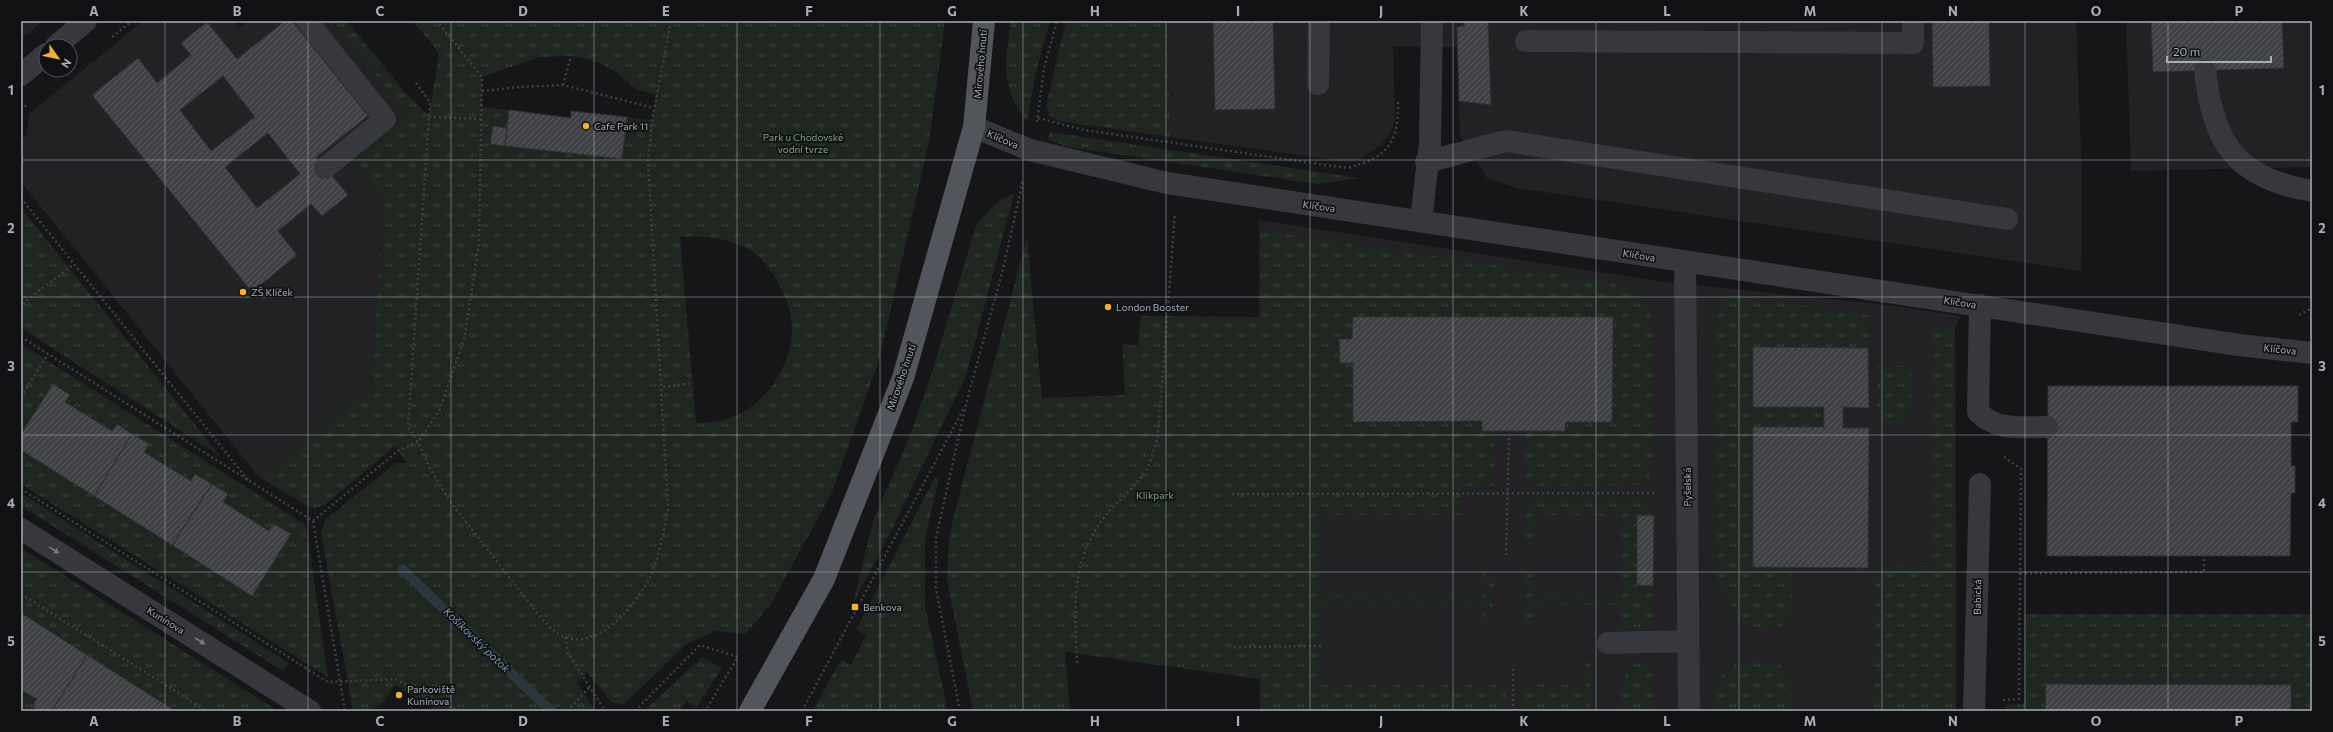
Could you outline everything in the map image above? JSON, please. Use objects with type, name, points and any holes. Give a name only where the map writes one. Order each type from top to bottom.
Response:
[{"type":"main road","name":"Mírového hnutí","points":[[750,711],[824,579],[903,378],[974,127],[984,21]]},
{"type":"street","points":[[66,38],[86,21]]},
{"type":"street","points":[[307,21],[385,119],[325,168]]},
{"type":"street","points":[[1318,84],[1319,21]]},
{"type":"street","points":[[1421,221],[1426,162],[1430,143],[1432,21]]},
{"type":"street","points":[[1526,41],[1913,43],[1913,21]]},
{"type":"street","points":[[21,74],[38,60]]},
{"type":"street","points":[[2204,70],[2208,102],[2230,152],[2254,172],[2281,185],[2312,191]]},
{"type":"street","name":"Klíčova","points":[[974,127],[1030,150],[1167,184],[2239,345],[2312,353]]},
{"type":"street","points":[[1426,162],[1506,141],[2007,219]]},
{"type":"street","name":"Pyšelská","points":[[1685,262],[1689,711]]},
{"type":"street","points":[[1980,305],[1978,412],[1985,420],[1999,426],[2048,427]]},
{"type":"street","name":"Babická","points":[[1974,711],[1980,484]]},
{"type":"street","name":"Kunínova","points":[[21,529],[310,711]]},
{"type":"street","points":[[1608,643],[1688,641]]},
{"type":"path","points":[[313,521],[398,451],[418,442],[440,409],[464,339],[479,243],[482,77],[437,21]]},
{"type":"path","points":[[416,83],[430,102],[408,427],[418,442],[431,470],[449,500],[551,629],[565,637],[579,638],[597,634],[617,622],[629,610],[639,595],[659,553],[668,509],[663,387],[648,162],[654,108],[671,21]]},
{"type":"path","points":[[960,711],[936,589],[936,538],[966,404],[1003,269],[1038,118],[1044,68],[1057,21]]},
{"type":"path","points":[[563,85],[571,56]]},
{"type":"path","points":[[482,91],[518,87],[563,85],[654,108]]},
{"type":"path","points":[[1038,118],[1084,130],[1347,168],[1361,164],[1379,155],[1394,140],[1398,122],[1398,100]]},
{"type":"path","points":[[429,117],[481,119]]},
{"type":"path","points":[[21,198],[249,481]]},
{"type":"path","points":[[1077,663],[1075,599],[1076,578],[1085,549],[1105,516],[1147,468],[1158,436],[1174,211]]},
{"type":"path","points":[[21,309],[27,300],[74,264]]},
{"type":"path","points":[[21,292],[27,300]]},
{"type":"path","points":[[2299,316],[2312,308]]},
{"type":"path","points":[[21,337],[313,521],[345,711]]},
{"type":"path","points":[[21,397],[48,354]]},
{"type":"path","points":[[663,387],[693,383]]},
{"type":"path","points":[[802,711],[966,404]]},
{"type":"path","points":[[1998,700],[2019,700],[2021,469],[1998,453],[1999,426]]},
{"type":"path","points":[[1506,554],[1509,436]]},
{"type":"path","points":[[21,489],[328,682],[395,679],[459,711]]},
{"type":"path","points":[[1232,494],[1301,492],[1663,494]]},
{"type":"path","points":[[2020,573],[2204,572],[2204,556]]},
{"type":"path","points":[[21,594],[207,711]]},
{"type":"path","points":[[565,637],[568,653],[605,711]]},
{"type":"path","points":[[635,711],[700,645],[738,656],[706,711]]},
{"type":"path","points":[[1234,646],[1322,646]]},
{"type":"path","points":[[1513,667],[1513,711]]},
{"type":"path","points":[[566,711],[589,688]]},
{"type":"shaded area","points":[[21,21],[43,21],[21,39]]},
{"type":"shaded area","name":"ZŠ Klíček","points":[[143,21],[233,21],[239,28],[248,21],[332,21],[409,114],[352,160],[383,198],[371,386],[259,477],[21,182],[21,140],[27,135],[29,114],[73,78],[78,78],[78,74]]},
{"type":"shaded area","points":[[1167,21],[2076,21],[2082,181],[2081,271],[1517,188],[1487,178],[1460,136],[1457,47],[1393,46],[1395,119],[1391,132],[1381,145],[1361,159],[1349,162],[1170,137]]},
{"type":"shaded area","points":[[2126,21],[2312,21],[2312,167],[2131,171]]},
{"type":"shaded area","points":[[1259,220],[1665,282],[1888,305],[1961,316],[1955,328],[1956,711],[1260,711]]},
{"type":"green space","name":"Park u Chodovské vodní tvrze","points":[[332,21],[347,21],[403,90],[429,116],[439,53],[413,21],[945,21],[929,142],[879,360],[832,492],[771,604],[745,634],[716,631],[688,643],[624,704],[612,703],[587,672],[577,683],[595,711],[436,711],[395,685],[387,698],[379,706],[369,710],[353,711],[321,533],[325,520],[396,463],[407,463],[395,446],[326,504],[313,509],[259,477],[371,386],[383,198],[352,160],[408,114]],"holes":[[[571,56],[598,62],[618,73],[637,90],[656,94],[652,120],[627,117],[622,159],[507,128],[509,110],[482,107],[482,77],[540,57]],[[680,237],[720,239],[739,245],[756,254],[765,263],[775,278],[789,307],[792,332],[791,345],[782,370],[770,389],[759,400],[740,414],[723,420],[696,423]]]},
{"type":"green space","points":[[1011,21],[1050,21],[1036,72],[1027,122],[1012,96],[1006,74],[1007,50]]},
{"type":"green space","points":[[1066,21],[1167,21],[1170,137],[1059,121],[1050,115],[1046,106]]},
{"type":"green space","points":[[1050,132],[1359,178],[1317,184],[1069,147],[1048,140]]},
{"type":"green space","points":[[1014,194],[966,376],[890,533],[853,604],[873,521],[908,440],[931,376],[976,226],[992,207]]},
{"type":"green space","points":[[21,208],[220,456],[21,328]]},
{"type":"green space","name":"Klikpark","points":[[1261,230],[1615,283],[1631,289],[1643,299],[1647,306],[1654,330],[1654,459],[1649,459],[1649,485],[1525,486],[1525,432],[1566,432],[1566,422],[1612,421],[1613,317],[1354,317],[1353,340],[1340,340],[1341,363],[1353,363],[1353,421],[1484,422],[1483,432],[1494,432],[1494,486],[1462,486],[1462,515],[1322,515],[1322,596],[1483,597],[1483,571],[1490,574],[1494,581],[1492,622],[1483,629],[1483,604],[1322,604],[1322,685],[1507,685],[1507,711],[1261,711],[1261,337],[1260,679],[1065,652],[1070,711],[973,711],[947,580],[948,550],[952,523],[1027,237],[1042,398],[1125,395],[1122,344],[1138,346],[1141,316],[1261,317]]},
{"type":"green space","points":[[1728,295],[1868,315],[1868,348],[1753,347],[1753,407],[1824,407],[1824,427],[1753,567],[1791,567],[1792,598],[1790,615],[1786,622],[1780,627],[1773,629],[1748,626],[1734,619],[1734,608],[1725,596],[1716,576],[1716,310],[1720,301]]},
{"type":"green space","points":[[1936,325],[1955,328],[1956,711],[1874,711],[1876,567],[1931,566],[1932,333]]},
{"type":"green space","points":[[21,344],[306,525],[328,677],[21,484],[21,450],[252,596],[291,535],[274,524],[269,531],[223,502],[212,484],[195,474],[191,481],[144,452],[148,444],[117,424],[112,431],[65,402],[70,394],[53,384],[21,434]]},
{"type":"green space","points":[[1877,366],[1911,366],[1911,406],[1906,419],[1902,422],[1877,422]]},
{"type":"green space","points":[[935,477],[939,479],[925,539],[925,606],[948,711],[812,711],[841,660],[851,665],[866,635],[856,630]]},
{"type":"green space","points":[[21,493],[289,663],[283,671],[21,506]]},
{"type":"green space","points":[[1525,500],[1654,500],[1654,516],[1638,516],[1637,588],[1654,588],[1654,625],[1645,628],[1622,629],[1621,605],[1535,604],[1534,629],[1527,626],[1524,619],[1525,577],[1527,574],[1535,571],[1535,596],[1622,597],[1622,516],[1535,515],[1535,540],[1525,540]]},
{"type":"green space","points":[[21,548],[278,711],[176,711],[21,613]]},
{"type":"green space","points":[[2024,614],[2312,614],[2312,711],[2291,711],[2291,685],[2046,684],[2045,711],[2005,711],[2005,705],[2024,704]]},
{"type":"green space","points":[[702,657],[722,668],[696,708],[686,701],[680,711],[644,711]]},
{"type":"green space","points":[[1585,660],[1591,664],[1590,711],[1522,711],[1523,684],[1584,685]]},
{"type":"green space","points":[[1640,661],[1654,667],[1654,711],[1622,711],[1622,685],[1629,664]]},
{"type":"green space","points":[[1734,661],[1764,661],[1781,666],[1786,671],[1789,680],[1791,711],[1716,711],[1716,692],[1718,680],[1721,675],[1726,672],[1733,671]]},
{"type":"green space","points":[[21,690],[37,699],[32,707],[39,711],[21,711]]},
{"type":"building","points":[[285,21],[292,21],[368,116],[316,157],[348,195],[322,216],[311,204],[278,231],[297,255],[252,292],[92,95],[138,58],[157,83],[191,55],[181,43],[207,22],[237,59]],"holes":[[[223,76],[255,117],[211,151],[180,110]],[[268,133],[300,174],[257,208],[225,167]]]},
{"type":"building","points":[[1213,21],[1273,21],[1275,109],[1215,110]]},
{"type":"building","points":[[1464,21],[1488,21],[1491,105],[1459,101],[1457,27],[1464,26]]},
{"type":"building","points":[[1932,21],[1989,21],[1990,86],[1933,87]]},
{"type":"building","points":[[2151,21],[2282,21],[2284,68],[2153,72]]},
{"type":"building","points":[[509,110],[571,118],[571,111],[627,117],[622,159],[505,146]]},
{"type":"building","points":[[493,126],[507,128],[505,146],[490,144]]},
{"type":"building","points":[[1353,317],[1613,317],[1612,422],[1566,422],[1565,431],[1482,431],[1482,421],[1353,422],[1353,363],[1340,363],[1339,339],[1352,339]]},
{"type":"building","points":[[1753,347],[1868,348],[1869,408],[1843,407],[1843,428],[1869,428],[1868,568],[1753,567],[1753,427],[1824,427],[1824,407],[1753,407]]},
{"type":"building","points":[[53,384],[70,395],[65,402],[112,431],[117,424],[132,434],[94,496],[21,450],[21,434]]},
{"type":"building","points":[[2048,386],[2298,386],[2298,422],[2291,422],[2291,466],[2295,466],[2295,493],[2291,493],[2290,556],[2047,556]]},
{"type":"building","points":[[132,434],[149,444],[144,452],[191,481],[195,474],[212,484],[172,545],[94,496]]},
{"type":"building","points":[[212,484],[228,494],[223,502],[269,531],[274,524],[291,534],[252,596],[172,545]]},
{"type":"building","points":[[1637,515],[1654,516],[1653,586],[1637,585]]},
{"type":"building","points":[[21,613],[87,655],[52,711],[39,711],[32,707],[37,699],[21,690]]},
{"type":"building","points":[[87,655],[166,705],[162,711],[52,711]]},
{"type":"building","points":[[2046,684],[2291,685],[2291,711],[2045,711]]},
{"type":"building","points":[[166,705],[176,711],[162,711]]},
{"type":"waterway","name":"Košíkovský potok","points":[[402,569],[551,711]]},
{"type":"place","name":"Cafe Park 11","points":[[586,126]]},
{"type":"place","name":"ZŠ Klíček","points":[[243,292]]},
{"type":"place","name":"London Booster","points":[[1108,307]]},
{"type":"place","name":"Benkova","points":[[855,607]]},
{"type":"place","name":"Parkoviště Kunínova","points":[[399,695]]}]
